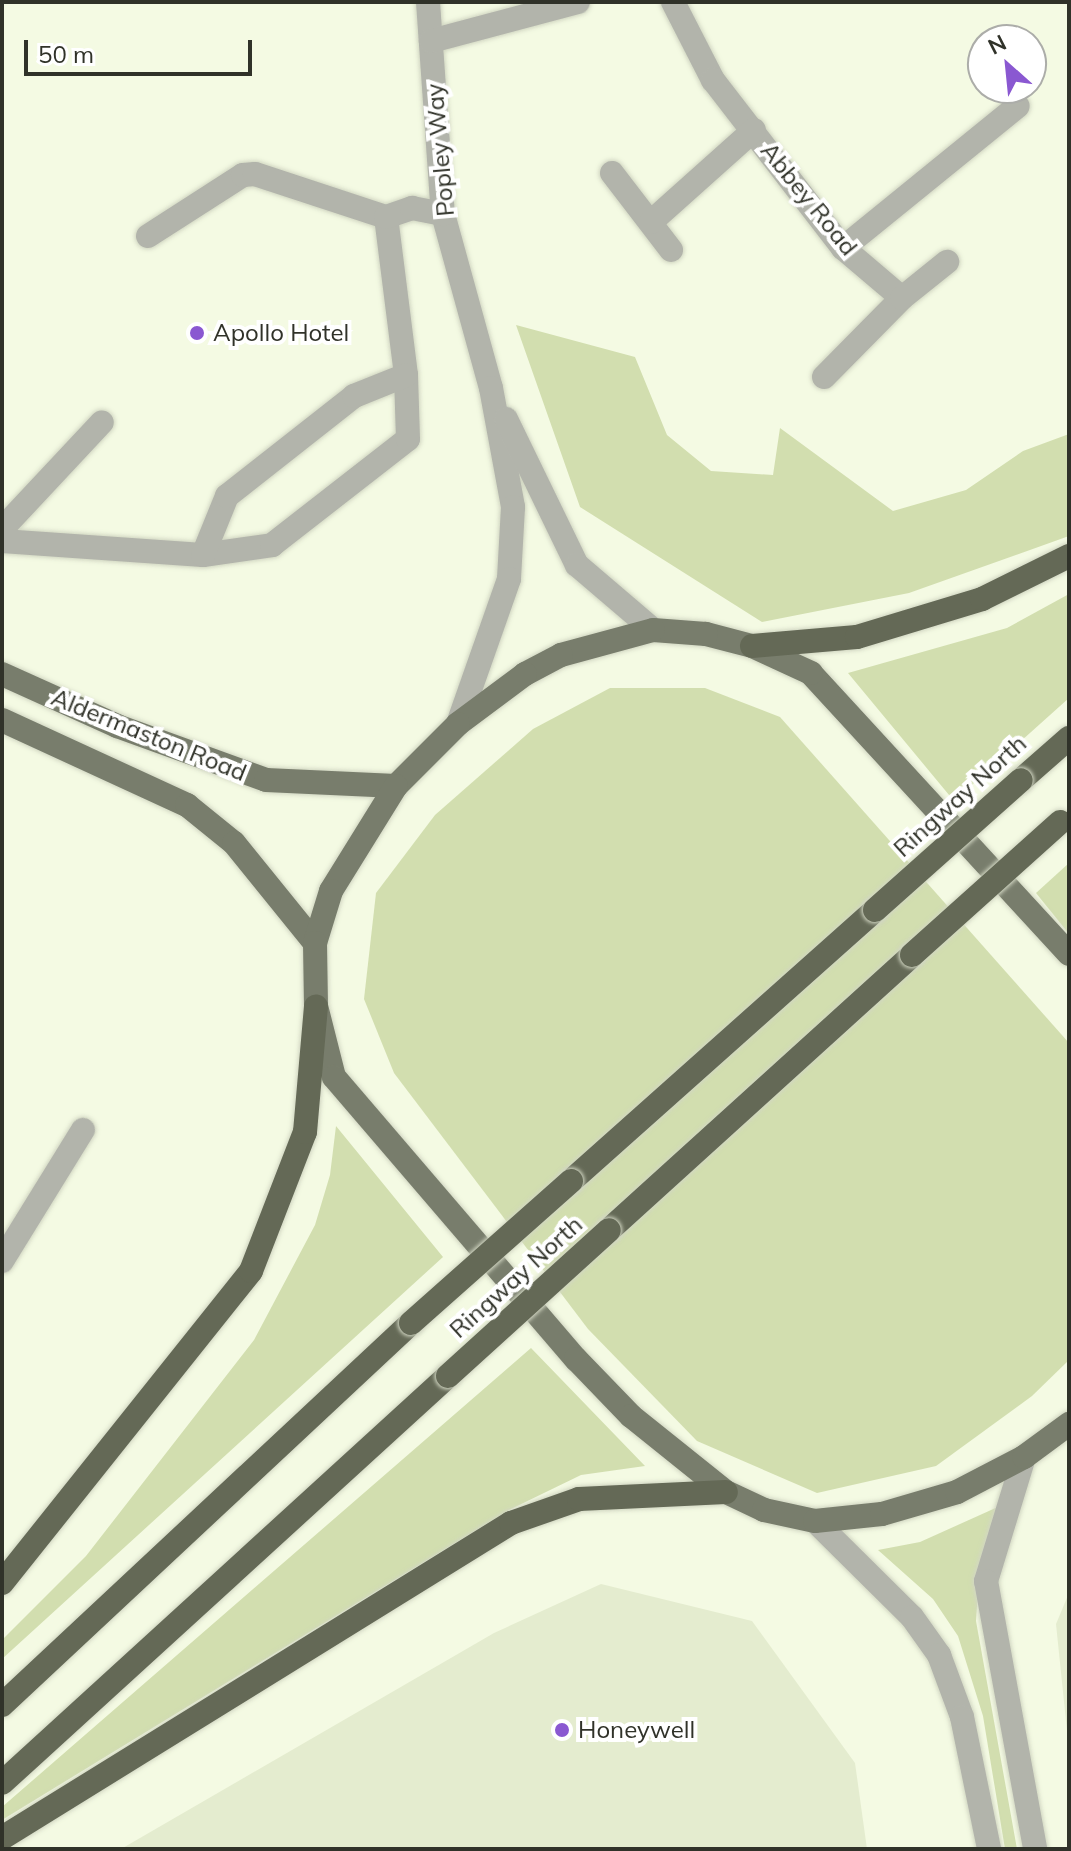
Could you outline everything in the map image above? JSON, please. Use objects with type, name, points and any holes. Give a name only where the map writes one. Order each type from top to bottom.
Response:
[{"type":"highway","points":[[752,646],[857,637],[982,599],[1069,556]]},
{"type":"highway","name":"Ringway North","points":[[2,1705],[411,1323],[1069,738]]},
{"type":"highway","name":"Ringway North","points":[[2,1783],[1064,818]]},
{"type":"highway","points":[[2,1583],[251,1271],[305,1132],[316,1006]]},
{"type":"highway","points":[[2,1838],[511,1523],[579,1499],[726,1492]]},
{"type":"main road","points":[[1069,954],[811,673],[752,646],[706,634],[653,630],[561,655],[525,674],[458,724],[396,786],[331,891],[315,943],[316,1006],[334,1077],[576,1359],[631,1416],[726,1492],[764,1510],[815,1521],[882,1514],[931,1502],[1024,1457],[1069,1424]]},
{"type":"main road","name":"Aldermaston Road","points":[[2,674],[117,726],[266,780],[396,786]]},
{"type":"main road","name":"Aldermaston Road","points":[[2,720],[187,805],[234,843],[315,943]]},
{"type":"street","name":"Popley Way","points":[[428,2],[443,214],[491,388],[513,507],[509,579],[458,724]]},
{"type":"street","points":[[431,41],[578,2]]},
{"type":"street","name":"Abbey Road","points":[[673,2],[713,80],[843,248],[902,298]]},
{"type":"street","points":[[843,248],[1018,106]]},
{"type":"street","name":"Abbey Road","points":[[651,222],[754,130]]},
{"type":"street","points":[[612,173],[671,250]]},
{"type":"street","points":[[148,236],[243,175],[255,174],[386,217],[412,208],[443,214]]},
{"type":"street","points":[[2,541],[203,555],[272,545],[408,439],[406,375],[386,217]]},
{"type":"street","points":[[824,377],[902,298],[947,262]]},
{"type":"street","points":[[203,555],[227,496],[354,396],[406,375]]},
{"type":"street","name":"Popley Way","points":[[491,388],[577,565],[653,630]]},
{"type":"street","points":[[2,529],[102,422]]},
{"type":"street","points":[[2,1261],[83,1130]]},
{"type":"street","points":[[1024,1457],[986,1581],[1035,1849]]},
{"type":"street","points":[[815,1521],[912,1617],[939,1655],[962,1717],[989,1849]]},
{"type":"shaded area","points":[[516,325],[635,357],[667,435],[711,471],[773,475],[780,428],[893,511],[966,490],[1023,451],[1069,434],[1069,536],[909,593],[762,622],[580,507]]},
{"type":"shaded area","points":[[1069,594],[1069,698],[954,801],[848,673],[1007,628]]},
{"type":"shaded area","points":[[610,688],[705,688],[780,717],[1069,1043],[1069,1360],[1032,1396],[936,1466],[817,1493],[697,1441],[588,1329],[394,1073],[364,999],[376,893],[435,815],[533,729]]},
{"type":"shaded area","points":[[1069,863],[1069,934],[1036,893]]},
{"type":"shaded area","points":[[336,1126],[443,1257],[2,1659],[2,1640],[86,1556],[254,1340],[315,1225],[330,1175]]},
{"type":"shaded area","points":[[531,1348],[645,1466],[581,1475],[509,1510],[2,1820],[2,1807]]},
{"type":"shaded area","points":[[1000,1506],[979,1576],[976,1621],[1017,1849],[1005,1849],[983,1716],[958,1636],[933,1599],[878,1550],[920,1542]]},
{"type":"shaded area","points":[[601,1584],[752,1621],[855,1763],[867,1849],[121,1849],[494,1633]]},
{"type":"shaded area","points":[[1069,1593],[1069,1750],[1056,1624]]},
{"type":"place","name":"Apollo Hotel","points":[[197,333]]},
{"type":"place","name":"Honeywell","points":[[562,1730]]}]
